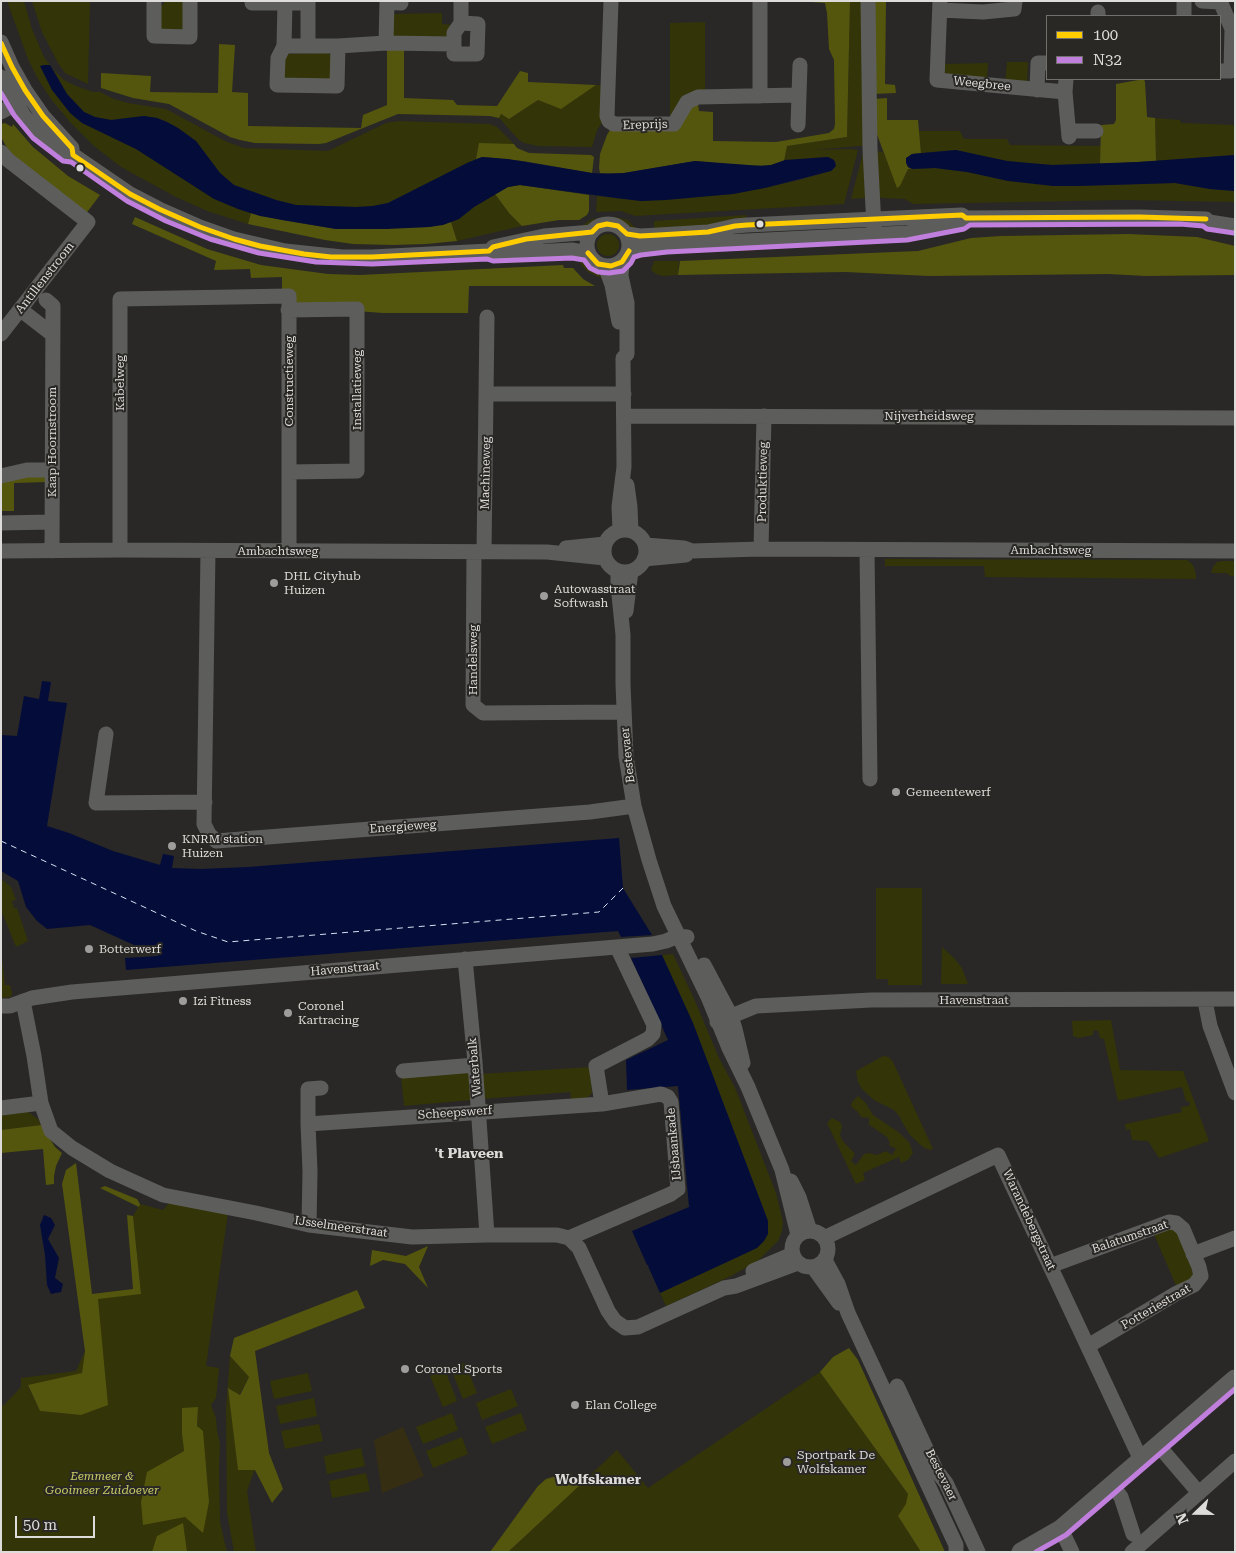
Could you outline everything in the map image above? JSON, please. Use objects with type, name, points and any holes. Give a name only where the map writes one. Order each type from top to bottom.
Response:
[{"type":"main road","points":[[1021,1552],[1061,1529],[1235,1379]]},
{"type":"street","points":[[154,1],[154,36],[190,36],[190,1]]},
{"type":"street","points":[[252,1],[252,3],[308,2],[308,46]]},
{"type":"street","points":[[461,1],[461,23],[454,33],[454,54],[477,54],[478,24],[461,23]]},
{"type":"street","name":"Ereprijs","points":[[611,1],[607,116],[612,124],[674,124],[687,102],[698,96],[799,95]]},
{"type":"street","points":[[760,1],[760,96]]},
{"type":"street","points":[[868,1],[870,140],[874,235]]},
{"type":"street","name":"Weegbree","points":[[1014,1],[1014,9],[983,12],[940,6],[937,80],[1037,90],[1066,85]]},
{"type":"street","points":[[1184,1],[1184,15]]},
{"type":"street","points":[[1202,1],[1220,2],[1226,28],[1231,71],[1221,71]]},
{"type":"street","points":[[386,43],[387,2],[400,2]]},
{"type":"street","points":[[285,3],[284,46],[278,58],[277,85],[338,86],[338,46]]},
{"type":"street","points":[[1,42],[25,90],[43,116],[72,148],[73,155]]},
{"type":"street","points":[[284,46],[338,46],[386,43],[454,44]]},
{"type":"street","points":[[1037,90],[1038,63],[1046,63]]},
{"type":"street","points":[[798,125],[800,65]]},
{"type":"street","points":[[1,77],[9,98],[38,132],[67,155],[73,155],[133,203],[169,214],[212,232],[260,246],[317,255],[356,257],[489,251],[493,254],[572,250],[588,253]]},
{"type":"street","points":[[1066,85],[1069,134],[1096,131]]},
{"type":"street","points":[[1,112],[9,98],[25,90]]},
{"type":"street","name":"Antillenstroom","points":[[1,152],[8,160],[88,222],[1,334]]},
{"type":"street","points":[[627,234],[640,236],[696,233],[747,225],[962,215],[966,218],[1139,217],[1206,219],[1209,222],[1235,226]]},
{"type":"street","points":[[1206,219],[1209,215],[1235,216]]},
{"type":"street","points":[[623,358],[627,354],[627,303],[621,276],[625,256],[630,244],[627,234],[618,226],[610,224],[601,225],[592,232],[587,242],[588,253],[595,262],[604,266],[614,266],[625,256],[666,245],[918,232],[963,222],[966,218]]},
{"type":"street","points":[[489,251],[492,247],[526,240],[592,232]]},
{"type":"street","points":[[604,266],[611,281],[617,306],[620,354],[623,358],[624,467],[619,507],[626,530]]},
{"type":"street","name":"Kabelweg","points":[[120,550],[120,299],[289,296],[288,310]]},
{"type":"street","name":"Kaap Hoornstroom","points":[[46,300],[53,306],[52,551]]},
{"type":"street","name":"Installatieweg","points":[[288,310],[357,309],[357,471],[289,472]]},
{"type":"street","points":[[20,310],[52,334]]},
{"type":"street","name":"Constructieweg","points":[[288,310],[289,551]]},
{"type":"street","name":"Machineweg","points":[[479,552],[487,394],[487,317]]},
{"type":"street","points":[[487,394],[624,394]]},
{"type":"street","name":"Nijverheidsweg","points":[[624,416],[1235,418]]},
{"type":"street","name":"Produktieweg","points":[[762,549],[764,416]]},
{"type":"street","points":[[1,476],[27,470],[51,470]]},
{"type":"street","points":[[1,523],[51,522]]},
{"type":"street","points":[[626,530],[638,534],[642,539],[645,552],[639,567],[625,571],[613,568],[605,551],[610,536],[626,530]]},
{"type":"street","name":"Ambachtsweg","points":[[645,552],[685,555],[692,551],[762,549],[1235,550]]},
{"type":"street","points":[[867,550],[870,779]]},
{"type":"street","name":"Ambachtsweg","points":[[1,551],[555,552],[564,555],[605,551]]},
{"type":"street","name":"Energieweg","points":[[208,551],[205,802],[206,829],[216,841],[590,812],[634,806]]},
{"type":"street","name":"Handelsweg","points":[[479,552],[473,705],[484,713],[624,712]]},
{"type":"street","name":"Bestevaer","points":[[625,571],[618,586],[623,635],[626,756],[634,806],[664,906],[684,936],[708,997],[724,1019],[736,1029],[748,1087],[782,1170],[791,1180],[799,1197],[804,1233]]},
{"type":"street","points":[[106,734],[96,802],[205,802]]},
{"type":"street","name":"Havenstraat","points":[[1,1006],[10,1006],[23,1001],[72,992],[654,944],[684,936]]},
{"type":"street","points":[[602,1104],[596,1066],[648,1039],[653,1034],[654,1025],[617,946]]},
{"type":"street","name":"Waterbalk","points":[[465,959],[479,1112],[487,1235]]},
{"type":"street","name":"Havenstraat","points":[[724,1019],[756,1006],[871,1000],[1235,1000]]},
{"type":"street","points":[[1205,1000],[1210,1026],[1235,1093]]},
{"type":"street","name":"IJsselmeerstraat","points":[[23,1001],[41,1103],[51,1131],[72,1148],[110,1171],[162,1195],[256,1212],[309,1224],[412,1237],[557,1235],[569,1238]]},
{"type":"street","points":[[404,1071],[475,1065]]},
{"type":"street","points":[[309,1224],[308,1089],[320,1088]]},
{"type":"street","name":"IJsbaankade","points":[[569,1238],[671,1194],[678,1189],[671,1102],[668,1097],[661,1094],[602,1104]]},
{"type":"street","points":[[1,1108],[41,1103]]},
{"type":"street","name":"Scheepswerf","points":[[308,1124],[602,1104]]},
{"type":"street","name":"Warandebergstraat","points":[[824,1238],[998,1155],[1141,1460]]},
{"type":"street","name":"Balatumstraat","points":[[1050,1266],[1169,1222],[1176,1223],[1182,1229],[1193,1254]]},
{"type":"street","points":[[804,1233],[819,1233],[824,1238],[828,1249],[819,1264],[806,1267],[795,1258],[793,1242],[804,1233]]},
{"type":"street","points":[[569,1238],[579,1248],[608,1311],[615,1321],[625,1328],[638,1327],[724,1288],[729,1282],[795,1258]]},
{"type":"street","points":[[1193,1254],[1235,1238]]},
{"type":"street","name":"Potteriestraat","points":[[1088,1346],[1177,1292],[1194,1285],[1201,1276],[1193,1254]]},
{"type":"street","name":"Bestevaer","points":[[819,1264],[833,1296],[848,1314],[897,1396],[936,1470],[946,1482],[978,1552]]},
{"type":"street","name":"Bestevaer","points":[[897,1396],[959,1550]]},
{"type":"street","points":[[1158,1445],[1199,1492]]},
{"type":"street","points":[[1132,1552],[1235,1461]]},
{"type":"street","points":[[1112,1485],[1121,1496],[1133,1534]]},
{"type":"street","points":[[1061,1529],[1072,1552]]},
{"type":"green space","points":[[7,1],[24,1],[32,29],[44,57],[50,65],[41,66],[52,90],[113,138],[136,149],[214,198],[251,213],[248,224],[207,211],[174,196],[121,167],[94,146],[70,122],[51,99],[38,79],[28,59]]},
{"type":"green space","points":[[32,1],[90,1],[88,84],[65,73],[58,63],[42,32]]},
{"type":"green space","points":[[164,1],[188,1],[187,29],[161,31],[156,5],[164,5]]},
{"type":"green space","points":[[850,1],[862,1],[865,146],[813,150],[858,150],[844,204],[635,216],[621,211],[596,211],[597,196],[641,201],[733,194],[800,180],[833,170],[836,163],[828,157],[784,161],[787,146],[847,137]]},
{"type":"green space","points":[[442,13],[442,24],[453,25],[451,39],[390,37],[390,14]]},
{"type":"green space","points":[[705,22],[705,89],[686,97],[670,118],[670,23]]},
{"type":"green space","points":[[327,53],[335,56],[334,81],[281,81],[282,59],[288,54]]},
{"type":"green space","points":[[1007,62],[1028,62],[1027,84],[1005,83]]},
{"type":"green space","points":[[988,63],[987,80],[958,77],[942,72],[942,64]]},
{"type":"green space","points":[[53,69],[64,80],[76,86],[93,92],[100,92],[128,103],[166,109],[227,142],[244,148],[328,151],[386,123],[398,121],[489,124],[497,127],[514,144],[479,144],[476,159],[388,203],[356,207],[296,205],[234,185],[220,173],[196,141],[167,122],[144,116],[111,120],[95,117],[84,112],[67,94]]},
{"type":"green space","points":[[596,85],[603,85],[603,121],[597,130],[592,147],[538,146],[524,143],[499,118],[501,114],[509,119],[538,100],[561,108]]},
{"type":"green space","points":[[1155,118],[1180,120],[1181,123],[1235,125],[1235,155],[1156,161]]},
{"type":"green space","points":[[919,131],[960,131],[964,139],[1007,139],[1010,145],[1101,146],[1100,164],[1028,164],[978,156],[956,150],[921,153]]},
{"type":"green space","points":[[864,149],[865,198],[851,199]]},
{"type":"green space","points":[[876,151],[883,152],[898,188],[908,169],[935,168],[1078,186],[1175,183],[1235,191],[1235,202],[1124,200],[913,204],[905,199],[882,198],[878,196]]},
{"type":"green space","points":[[495,194],[509,213],[522,226],[457,241],[451,222],[459,219]]},
{"type":"green space","points":[[746,215],[747,222],[654,231],[654,221]]},
{"type":"green space","points":[[615,217],[628,220],[638,231],[627,228],[620,222],[608,219],[599,220],[587,228],[580,227],[592,219]]},
{"type":"green space","points":[[608,234],[616,237],[619,245],[616,253],[608,256],[600,253],[597,245],[600,237]]},
{"type":"green space","points":[[847,242],[846,245],[740,251],[739,245]]},
{"type":"green space","points":[[577,255],[585,258],[606,278],[598,277],[588,272],[581,265]]},
{"type":"green space","points":[[654,261],[679,261],[678,275],[662,276],[656,274],[651,270]]},
{"type":"green space","points":[[885,559],[1187,560],[1194,567],[1196,579],[985,577],[984,566],[885,566]]},
{"type":"green space","points":[[1235,561],[1235,576],[1226,573],[1211,573],[1217,562]]},
{"type":"green space","points":[[1,879],[11,887],[16,900],[12,901],[14,908],[17,908],[28,941],[16,947],[1,910]]},
{"type":"green space","points":[[876,888],[922,888],[922,985],[888,985],[888,979],[876,979]]},
{"type":"green space","points":[[942,947],[962,968],[968,984],[941,984]]},
{"type":"green space","points":[[673,954],[719,1058],[736,1090],[776,1193],[783,1222],[778,1241],[758,1261],[729,1277],[666,1306],[660,1293],[749,1252],[768,1221],[693,1024],[662,955]]},
{"type":"green space","points":[[2,958],[5,985],[10,985],[11,997],[1,998]]},
{"type":"green space","points":[[1111,1020],[1120,1070],[1183,1071],[1209,1141],[1159,1158],[1148,1141],[1132,1140],[1130,1129],[1126,1130],[1125,1124],[1182,1112],[1181,1107],[1189,1106],[1190,1103],[1186,1101],[1182,1087],[1118,1101],[1104,1039],[1100,1038],[1098,1031],[1095,1030],[1093,1035],[1079,1038],[1073,1036],[1072,1021]]},
{"type":"green space","points":[[883,1056],[889,1057],[893,1062],[933,1149],[929,1150],[923,1147],[910,1135],[894,1110],[874,1100],[862,1089],[858,1082],[856,1071]]},
{"type":"green space","points":[[590,1067],[592,1093],[584,1099],[571,1099],[570,1092],[482,1099],[480,1074]]},
{"type":"green space","points":[[470,1071],[472,1100],[404,1106],[401,1077]]},
{"type":"green space","points":[[858,1096],[865,1102],[873,1115],[897,1131],[909,1142],[913,1153],[908,1160],[901,1163],[899,1157],[863,1173],[865,1180],[856,1184],[827,1123],[832,1118],[840,1122],[842,1126],[840,1135],[842,1140],[855,1154],[851,1161],[856,1165],[864,1154],[877,1155],[886,1151],[892,1155],[896,1149],[889,1145],[887,1137],[868,1124],[869,1118],[861,1117],[851,1106]]},
{"type":"green space","points":[[28,1112],[38,1119],[41,1125],[1,1130],[1,1115]]},
{"type":"green space","name":"Eemmeer & Gooimeer Zuidoever","points":[[170,1202],[228,1213],[206,1366],[219,1368],[216,1398],[211,1405],[216,1418],[220,1444],[220,1522],[227,1552],[1,1552],[1,1406],[21,1387],[21,1378],[76,1371],[85,1351],[82,1374],[28,1386],[40,1411],[81,1415],[98,1298],[141,1294],[133,1216],[140,1204],[163,1210]],"holes":[[[182,1408],[198,1408],[197,1427],[174,1479],[170,1459],[184,1451]]]},
{"type":"green space","points":[[1175,1226],[1198,1274],[1177,1288],[1153,1232]]},
{"type":"green space","points":[[230,1356],[249,1377],[239,1395],[229,1388],[238,1470],[255,1469],[247,1491],[256,1552],[234,1552],[227,1513],[226,1409]]},
{"type":"green space","points":[[465,1363],[477,1393],[463,1399],[451,1369]]},
{"type":"green space","points":[[445,1370],[457,1401],[443,1407],[430,1376]]},
{"type":"green space","name":"Sportpark De Wolfskamer","points":[[820,1372],[908,1494],[907,1504],[898,1516],[921,1552],[508,1552],[617,1450],[648,1488]]},
{"type":"green space","points":[[308,1373],[312,1391],[274,1399],[270,1381]]},
{"type":"green space","points":[[511,1389],[518,1406],[482,1420],[476,1403]]},
{"type":"green space","points":[[314,1398],[317,1416],[280,1424],[276,1406]]},
{"type":"green space","points":[[452,1413],[458,1430],[423,1444],[416,1427]]},
{"type":"green space","points":[[521,1413],[527,1430],[492,1444],[485,1427]]},
{"type":"green space","points":[[319,1424],[323,1441],[285,1449],[281,1431]]},
{"type":"green space","points":[[462,1437],[468,1454],[433,1468],[426,1451]]},
{"type":"green space","points":[[361,1448],[365,1466],[327,1474],[324,1456]]},
{"type":"green space","points":[[366,1473],[370,1491],[332,1498],[329,1481]]},
{"type":"shaded area","points":[[811,1],[850,1],[847,137],[787,146],[784,161],[771,165],[748,166],[695,161],[624,173],[600,173],[600,154],[611,128],[666,131],[684,106],[698,104],[699,111],[713,112],[713,141],[776,142],[829,133],[834,129],[834,60],[829,49],[827,13],[825,3]]},
{"type":"shaded area","points":[[873,1],[886,1],[885,84],[895,85],[896,93],[873,94]]},
{"type":"shaded area","points":[[219,44],[235,45],[232,92],[248,93],[248,126],[361,128],[363,115],[387,105],[387,50],[404,49],[404,98],[453,100],[457,105],[497,106],[520,71],[528,73],[528,82],[596,85],[561,109],[538,100],[509,119],[501,114],[499,118],[490,116],[398,114],[326,143],[319,144],[255,143],[240,140],[230,137],[169,104],[133,98],[101,88],[101,73],[151,76],[150,92],[218,93]]},
{"type":"shaded area","points":[[50,65],[67,94],[84,112],[95,117],[111,120],[144,116],[167,122],[196,141],[220,173],[234,185],[296,205],[356,207],[388,203],[482,157],[608,174],[695,161],[762,166],[785,160],[828,157],[834,160],[836,166],[831,171],[765,188],[733,194],[666,200],[641,201],[520,185],[508,187],[474,207],[459,219],[443,225],[387,229],[336,229],[260,216],[214,199],[136,149],[82,123],[70,113],[52,90],[40,66]]},
{"type":"shaded area","points":[[1144,80],[1147,117],[1155,118],[1156,161],[1100,164],[1101,125],[1114,124],[1116,120],[1116,84]]},
{"type":"shaded area","points":[[887,98],[887,120],[918,120],[921,153],[912,154],[906,160],[908,167],[911,169],[908,169],[900,186],[897,188],[875,129],[873,99]]},
{"type":"shaded area","points":[[5,123],[12,127],[13,124],[33,147],[68,176],[100,195],[85,215],[17,159],[7,148],[1,137],[1,124]]},
{"type":"shaded area","points":[[479,143],[514,144],[517,148],[529,153],[591,155],[594,157],[592,173],[523,161],[483,157],[476,159]]},
{"type":"shaded area","points":[[956,150],[1007,161],[1052,165],[1138,162],[1235,155],[1235,191],[1175,183],[1053,186],[1008,181],[967,172],[935,168],[913,169],[908,167],[906,163],[906,158],[912,154]]},
{"type":"shaded area","points":[[520,185],[589,195],[589,211],[587,215],[579,220],[559,220],[522,226],[509,213],[495,194],[508,187]]},
{"type":"shaded area","points":[[251,213],[336,229],[429,227],[451,222],[457,241],[393,245],[353,244],[248,224]]},
{"type":"shaded area","points":[[135,217],[207,249],[261,265],[328,274],[360,275],[563,265],[564,268],[573,268],[583,279],[595,286],[469,286],[468,313],[383,313],[288,306],[282,293],[282,277],[251,278],[250,269],[214,270],[216,261],[132,224]]},
{"type":"shaded area","points":[[1128,234],[1197,237],[1235,246],[1235,275],[929,276],[845,272],[678,275],[680,261],[918,251],[971,238],[1001,236]]},
{"type":"shaded area","points":[[28,474],[45,477],[47,482],[14,483],[14,511],[1,511],[1,481]]},
{"type":"shaded area","points":[[42,681],[51,682],[48,701],[67,703],[47,826],[113,851],[160,865],[163,854],[174,856],[172,868],[201,869],[619,838],[623,888],[652,935],[621,937],[618,931],[126,970],[125,958],[158,956],[157,952],[145,950],[90,925],[47,929],[37,921],[26,907],[18,881],[1,871],[1,735],[17,736],[24,696],[39,699]]},
{"type":"shaded area","points":[[662,955],[693,1023],[768,1221],[768,1234],[757,1248],[660,1293],[632,1231],[689,1207],[678,1086],[627,1090],[626,1060],[668,1040],[631,958]]},
{"type":"shaded area","points":[[41,1125],[55,1147],[62,1153],[56,1166],[54,1184],[46,1185],[43,1149],[1,1153],[1,1130]]},
{"type":"shaded area","points":[[76,1163],[92,1294],[133,1289],[127,1215],[133,1216],[141,1294],[98,1299],[108,1405],[81,1415],[40,1411],[28,1385],[82,1373],[85,1351],[62,1184],[66,1170]]},
{"type":"shaded area","points":[[105,1186],[137,1199],[140,1204],[139,1207],[100,1188]]},
{"type":"shaded area","points":[[44,1215],[51,1218],[55,1225],[48,1239],[59,1258],[55,1278],[63,1284],[61,1292],[51,1294],[47,1285],[40,1225]]},
{"type":"shaded area","points":[[428,1246],[419,1267],[428,1288],[405,1264],[383,1260],[370,1266],[372,1250],[406,1256]]},
{"type":"shaded area","points":[[357,1290],[365,1308],[255,1351],[269,1453],[283,1489],[272,1503],[255,1470],[238,1470],[228,1388],[240,1395],[249,1377],[230,1356],[234,1338]]},
{"type":"shaded area","points":[[849,1348],[858,1360],[945,1552],[921,1552],[898,1516],[906,1504],[908,1494],[820,1372],[833,1357]]},
{"type":"shaded area","points":[[198,1407],[197,1426],[203,1431],[209,1502],[203,1533],[185,1517],[143,1525],[141,1502],[147,1472],[184,1451],[182,1408]]},
{"type":"shaded area","points":[[570,1472],[579,1486],[508,1552],[490,1552],[538,1486],[546,1479]]},
{"type":"shaded area","points":[[183,1523],[187,1552],[152,1552],[157,1536]]},
{"type":"sand","points":[[403,1427],[424,1476],[382,1493],[374,1440]]},
{"type":"ferry route","points":[[1,841],[196,931],[228,942],[599,912],[623,888]]},
{"type":"transit line","name":"100","points":[[1,43],[25,90],[43,116],[72,148],[73,155],[130,194],[200,227],[234,239],[304,254],[331,257],[372,257],[489,251],[493,247],[526,239],[592,232],[598,226],[607,224],[618,226],[627,234]]},
{"type":"transit line","name":"N32","points":[[1,93],[14,115],[33,138],[63,161],[71,162],[127,201],[166,221],[210,239],[259,253],[316,262],[372,264],[487,259],[493,261],[572,258],[584,260],[590,268],[598,272],[609,273],[623,271],[634,257],[641,255],[667,252],[907,240],[964,229],[970,225],[1180,224],[1203,226],[1207,229],[1234,233]]},
{"type":"transit line","name":"100","points":[[627,234],[640,236],[659,235],[708,232],[747,225],[962,215],[966,218],[1139,217],[1206,219]]},
{"type":"transit line","name":"100","points":[[588,253],[598,264],[611,266],[622,262],[629,251]]},
{"type":"transit line","name":"N32","points":[[1036,1552],[1066,1535],[1235,1389]]},
{"type":"place","name":"DHL Cityhub Huizen","points":[[274,583]]},
{"type":"place","name":"Autowasstraat Softwash","points":[[544,596]]},
{"type":"place","name":"Gemeentewerf","points":[[896,792]]},
{"type":"place","name":"KNRM station Huizen","points":[[172,846]]},
{"type":"place","name":"Botterwerf","points":[[89,949]]},
{"type":"place","name":"Izi Fitness","points":[[183,1001]]},
{"type":"place","name":"Coronel Kartracing","points":[[288,1013]]},
{"type":"place","name":"Coronel Sports","points":[[405,1369]]},
{"type":"place","name":"Elan College","points":[[575,1405]]},
{"type":"place","name":"Sportpark De Wolfskamer","points":[[787,1462]]},
{"type":"district","name":"'t Plaveen","points":[[469,1154]]},
{"type":"district","name":"Wolfskamer","points":[[598,1480]]}]
